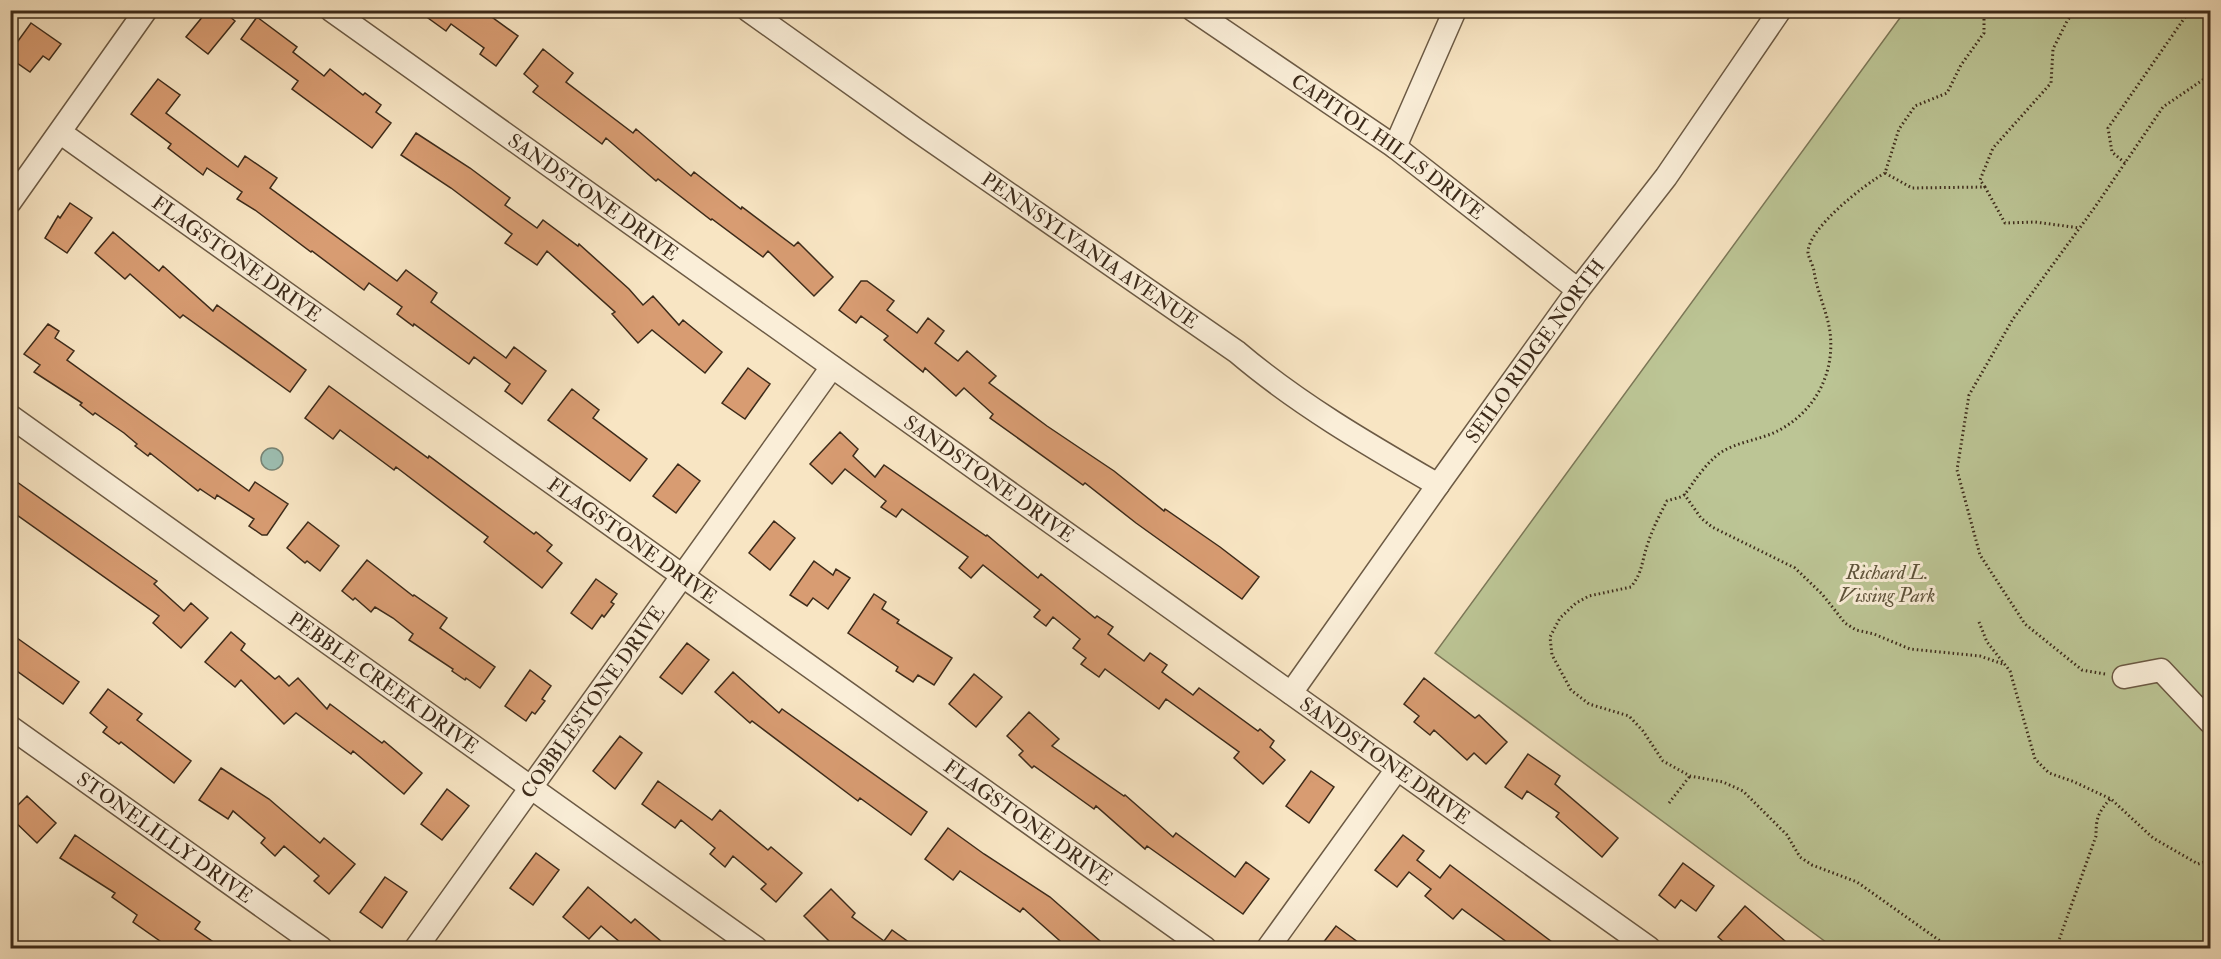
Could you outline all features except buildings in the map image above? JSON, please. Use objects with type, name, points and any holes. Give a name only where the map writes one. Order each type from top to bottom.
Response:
[{"type":"street","points":[[10,202],[146,10]]},
{"type":"street","name":"SANDSTONE DRIVE","points":[[331,10],[1649,948]]},
{"type":"street","name":"PENNSYLVANIA AVENUE","points":[[747,10],[1237,352],[1264,375],[1438,485]]},
{"type":"street","name":"CAPITOL HILLS DRIVE","points":[[1193,10],[1395,147],[1578,290]]},
{"type":"street","points":[[1395,147],[1455,10]]},
{"type":"street","name":"SEILO RIDGE NORTH","points":[[1291,693],[1578,290],[1666,177],[1780,10]]},
{"type":"street","name":"FLAGSTONE DRIVE","points":[[61,133],[1205,948]]},
{"type":"street","name":"COBBLESTONE DRIVE","points":[[416,948],[832,367]]},
{"type":"street","name":"PEBBLE CREEK DRIVE","points":[[10,416],[756,948]]},
{"type":"street","points":[[2124,677],[2161,669],[2211,722]]},
{"type":"street","name":"STONELILLY DRIVE","points":[[10,727],[321,948]]},
{"type":"street","points":[[1268,948],[1396,769]]},
{"type":"path","points":[[1950,948],[1857,882],[1812,865],[1800,857],[1787,835],[1743,791],[1724,782],[1690,776],[1663,761],[1643,731],[1629,716],[1589,704],[1571,690],[1552,655],[1550,637],[1560,618],[1576,603],[1589,596],[1631,587],[1641,574],[1654,526],[1667,501],[1684,494],[1714,457],[1727,448],[1763,438],[1784,428],[1813,400],[1826,381],[1831,358],[1830,331],[1808,253],[1813,239],[1825,222],[1871,181],[1885,173],[1899,129],[1915,106],[1947,93],[1961,65],[1983,33],[1984,10]]},
{"type":"path","points":[[2075,10],[2053,50],[2051,83],[1993,148],[1980,180],[2005,223],[2035,222],[2080,228]]},
{"type":"path","points":[[2125,163],[2112,152],[2108,128],[2190,10]]},
{"type":"path","points":[[2124,677],[2082,670],[2025,624],[1980,555],[1957,470],[1969,395],[2013,319],[2080,228],[2163,107],[2211,75]]},
{"type":"path","points":[[1885,173],[1912,188],[1985,187]]},
{"type":"path","points":[[1684,494],[1701,518],[1712,527],[1795,568],[1822,594],[1845,623],[1856,630],[1874,634],[1910,649],[1970,655],[2003,664]]},
{"type":"path","points":[[1979,622],[1987,642],[2010,671],[2035,759],[2049,773],[2111,799],[2153,838],[2198,864],[2211,860]]},
{"type":"path","points":[[1669,803],[1690,776]]},
{"type":"path","points":[[2059,948],[2059,940],[2096,836],[2099,811],[2111,799]]},
{"type":"green space","name":"Richard L. Vissing Park","points":[[1905,11],[2210,11],[2210,948],[1834,948],[1435,653]]},
{"type":"shaded area","points":[[272,448],[280,451],[283,459],[280,467],[272,470],[264,467],[261,459],[264,451]]}]
